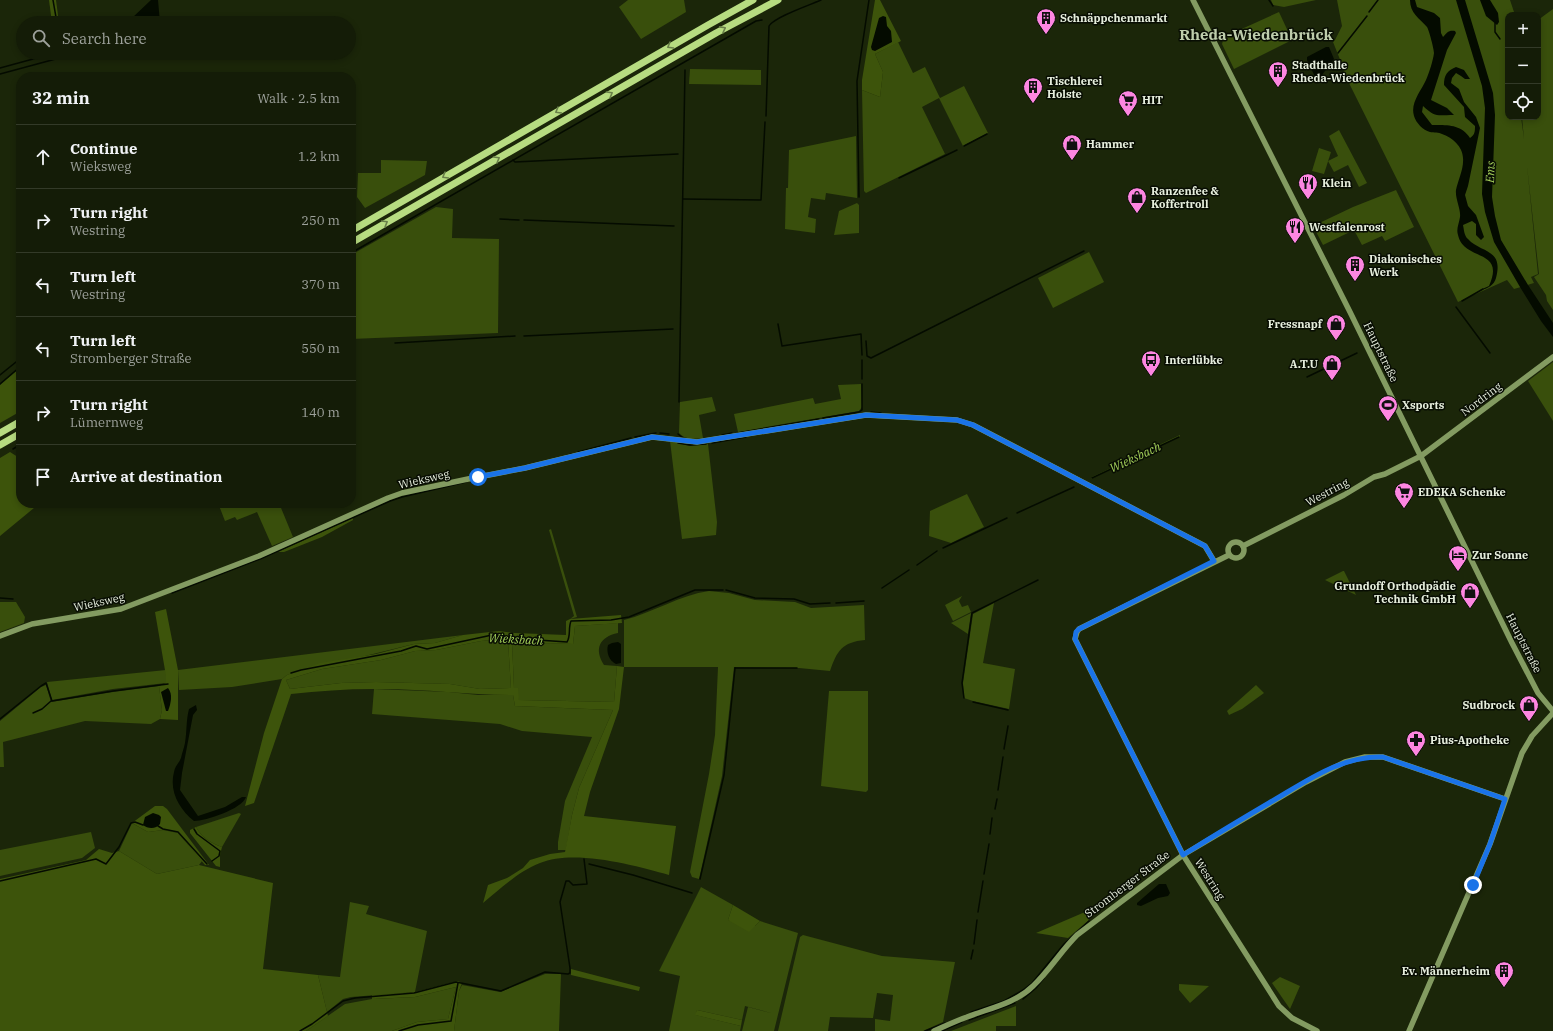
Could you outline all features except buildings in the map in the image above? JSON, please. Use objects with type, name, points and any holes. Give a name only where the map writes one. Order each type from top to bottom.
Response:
[{"type":"highway","points":[[356,227],[753,0]]},
{"type":"highway","points":[[356,240],[716,33],[778,0]]},
{"type":"highway","points":[[0,433],[16,424]]},
{"type":"highway","points":[[0,445],[16,436]]},
{"type":"street","name":"Hauptstraße","points":[[1193,0],[1342,297],[1538,694],[1553,712]]},
{"type":"street","name":"Nordring","points":[[1421,456],[1553,357]]},
{"type":"street","name":"Wieksweg","points":[[0,636],[32,624],[121,609],[259,556],[402,493],[525,468],[652,437],[697,442],[866,415],[957,420],[973,425],[1205,546],[1214,561]]},
{"type":"street","name":"Westring","points":[[1243,546],[1344,495],[1374,478],[1421,456]]},
{"type":"street","points":[[1238,542],[1243,546],[1244,553],[1240,558],[1233,558],[1228,555],[1227,548],[1231,543],[1238,542]]},
{"type":"street","name":"Westring","points":[[1228,555],[1079,629],[1076,632],[1075,639],[1183,855],[1279,1006],[1292,1018],[1317,1031]]},
{"type":"street","points":[[1409,1031],[1490,844],[1517,763],[1525,746],[1553,712]]},
{"type":"street","name":"Stromberger Straße","points":[[934,1031],[966,1017],[1005,1004],[1025,993],[1034,986],[1066,946],[1077,935],[1183,855],[1306,782],[1342,763],[1365,757],[1383,757],[1505,799]]},
{"type":"green space","points":[[49,0],[56,0],[58,16],[51,16]]},
{"type":"green space","points":[[628,0],[684,0],[686,12],[641,39],[619,7]]},
{"type":"green space","points":[[875,0],[880,0],[901,41],[875,54],[883,72],[880,97],[862,90],[862,80]]},
{"type":"green space","points":[[1271,0],[1316,0],[1284,7],[1273,5]]},
{"type":"green space","points":[[1337,0],[1510,0],[1514,12],[1505,12],[1505,120],[1521,120],[1524,139],[1522,120],[1541,120],[1541,18],[1553,9],[1553,310],[1547,301],[1546,295],[1534,277],[1539,274],[1527,166],[1538,274],[1531,277],[1534,283],[1514,289],[1507,280],[1458,302],[1344,73],[1333,42],[1342,26]]},
{"type":"green space","points":[[1279,12],[1292,40],[1234,69],[1222,44],[1224,37]]},
{"type":"green space","points":[[898,42],[913,73],[925,67],[940,98],[964,86],[988,133],[963,146],[939,98],[922,107],[945,154],[866,193],[864,191],[862,90],[880,97],[883,72],[875,54]]},
{"type":"green space","points":[[690,69],[761,70],[761,85],[689,84]]},
{"type":"green space","points":[[1339,130],[1367,183],[1359,187],[1348,165],[1334,172],[1328,161],[1338,156],[1329,136]]},
{"type":"green space","points":[[856,136],[857,198],[826,193],[825,200],[811,198],[808,217],[816,219],[815,233],[785,229],[789,150]]},
{"type":"green space","points":[[1319,148],[1331,152],[1324,174],[1312,171]]},
{"type":"green space","points":[[381,160],[427,161],[425,175],[365,208],[357,197],[358,173],[381,173]]},
{"type":"green space","points":[[1396,190],[1414,227],[1385,241],[1382,236],[1362,245],[1354,230],[1323,245],[1313,226],[1353,207]]},
{"type":"green space","points":[[857,203],[859,205],[859,233],[834,235],[839,211]]},
{"type":"green space","points":[[436,207],[453,209],[452,238],[499,239],[498,333],[356,339],[356,252]]},
{"type":"green space","points":[[1089,252],[1104,282],[1053,308],[1038,278]]},
{"type":"green space","points":[[1553,362],[1553,421],[1528,381]]},
{"type":"green space","points":[[16,371],[16,414],[0,423],[0,385]]},
{"type":"green space","points":[[861,384],[862,407],[859,411],[738,432],[734,414],[813,398],[815,404],[841,399],[838,385]]},
{"type":"green space","points":[[712,397],[716,411],[699,415],[703,438],[696,439],[681,435],[679,433],[680,402]]},
{"type":"green space","points":[[1180,435],[1180,437],[1091,479],[1092,477]]},
{"type":"green space","points":[[670,441],[690,446],[708,444],[717,522],[716,535],[682,539]]},
{"type":"green space","points":[[10,452],[16,456],[16,508],[34,508],[0,536],[0,458]]},
{"type":"green space","points":[[967,494],[984,527],[951,543],[929,536],[930,511]]},
{"type":"green space","points":[[220,508],[281,508],[293,537],[272,546],[257,512],[237,520],[235,517],[225,521]]},
{"type":"green space","points":[[353,518],[353,520],[322,537],[284,552],[278,552]]},
{"type":"green space","points":[[551,529],[577,617],[570,619],[574,616],[549,530]]},
{"type":"green space","points":[[1344,571],[1356,595],[1325,580]]},
{"type":"green space","points":[[709,591],[729,593],[755,600],[795,602],[811,608],[864,605],[865,640],[846,645],[838,653],[830,671],[799,668],[734,667],[722,776],[699,879],[692,877],[690,872],[715,735],[718,667],[624,667],[624,620],[687,596]]},
{"type":"green space","points":[[962,596],[959,601],[962,607],[968,605],[971,612],[953,621],[945,605]]},
{"type":"green space","points":[[0,602],[16,602],[25,617],[24,623],[0,632]]},
{"type":"green space","points":[[994,603],[983,663],[1015,669],[1009,709],[964,698],[963,683],[973,614]]},
{"type":"green space","points":[[166,609],[178,670],[178,720],[160,719],[162,710],[159,686],[166,683],[166,676],[155,612]]},
{"type":"green space","points":[[971,613],[968,634],[951,623]]},
{"type":"green space","points":[[621,615],[622,623],[575,626],[573,644],[512,642],[514,688],[518,688],[519,700],[614,702],[617,666],[624,667],[619,709],[590,792],[584,816],[676,826],[669,875],[604,860],[587,858],[554,859],[532,866],[510,881],[483,903],[488,885],[507,878],[523,868],[530,860],[550,854],[565,852],[579,788],[613,710],[515,706],[513,695],[391,689],[353,689],[291,694],[254,803],[245,806],[264,733],[282,679],[287,675],[320,663],[376,654],[414,644],[435,643],[463,635],[499,631],[566,635],[566,621],[570,619]],"holes":[[[501,639],[508,641],[511,688],[480,689],[450,684],[376,682],[341,683],[290,689],[286,680],[322,669],[381,660],[415,651],[436,650],[481,641]]]},
{"type":"green space","points":[[618,623],[618,633],[606,637],[600,644],[599,649],[599,654],[604,665],[617,666],[614,702],[519,700],[514,688],[512,642],[573,644],[575,626]]},
{"type":"green space","points":[[463,635],[435,643],[414,644],[287,675],[282,679],[232,687],[179,690],[178,670]]},
{"type":"green space","points":[[501,639],[508,641],[511,688],[480,689],[450,684],[376,682],[341,683],[290,689],[286,680],[322,669],[381,660],[415,651],[436,650],[481,641]]},
{"type":"green space","points":[[166,670],[166,683],[113,689],[52,700],[47,682]]},
{"type":"green space","points":[[46,685],[51,702],[159,686],[162,710],[160,719],[151,724],[85,721],[3,742],[4,767],[0,767],[0,721],[41,687]]},
{"type":"green space","points":[[1256,685],[1264,693],[1242,709],[1229,715],[1227,711]]},
{"type":"green space","points":[[374,689],[449,692],[478,695],[513,695],[515,706],[613,710],[579,788],[572,815],[566,850],[558,850],[565,801],[592,737],[522,731],[500,724],[372,714]]},
{"type":"green space","points":[[829,691],[868,691],[868,790],[866,792],[821,786]]},
{"type":"green space","points":[[155,806],[163,806],[167,809],[209,865],[205,865],[178,833],[163,830],[148,832],[132,823]]},
{"type":"green space","points":[[239,813],[241,814],[222,847],[207,840],[196,827]]},
{"type":"green space","points":[[132,823],[148,832],[163,830],[178,833],[202,861],[199,865],[157,874],[119,851]]},
{"type":"green space","points":[[196,827],[207,840],[222,847],[220,867],[216,866],[190,833],[190,830]]},
{"type":"green space","points":[[91,832],[95,848],[82,858],[0,876],[0,850]]},
{"type":"green space","points":[[99,849],[112,853],[119,851],[157,874],[199,865],[273,883],[263,969],[318,975],[328,1016],[306,1031],[0,1031],[0,879],[86,860]]},
{"type":"green space","points":[[701,887],[733,905],[728,920],[755,926],[760,921],[798,933],[774,1031],[742,1031],[748,1007],[771,1013],[745,1006],[742,1020],[697,1010],[696,1015],[741,1026],[740,1031],[669,1031],[680,976],[659,971]]},
{"type":"green space","points":[[350,902],[369,906],[366,914],[427,931],[415,992],[351,997],[343,999],[327,1012],[318,975],[340,977]]},
{"type":"green space","points":[[733,905],[760,921],[749,932],[728,920]]},
{"type":"green space","points":[[1085,912],[1089,920],[1068,938],[1036,933]]},
{"type":"green space","points":[[803,935],[882,956],[955,962],[943,1022],[923,1031],[875,1031],[875,1019],[890,1021],[893,995],[877,993],[873,1018],[830,1017],[828,1031],[778,1031],[800,937]]},
{"type":"green space","points":[[571,969],[640,987],[639,991],[571,975]]},
{"type":"green space","points":[[545,974],[561,974],[559,1031],[454,1031],[459,991],[462,985],[500,992]]},
{"type":"green space","points":[[1280,977],[1300,986],[1290,1009],[1272,983]]},
{"type":"green space","points":[[458,981],[462,983],[459,991],[454,1031],[392,1031],[417,1022],[448,1019],[456,987],[415,997],[372,999],[372,995],[415,992]]},
{"type":"green space","points":[[1179,984],[1209,986],[1190,1003],[1179,990]]},
{"type":"green space","points":[[456,987],[448,1019],[417,1022],[392,1031],[306,1031],[345,1004],[372,999],[415,997]]},
{"type":"green space","points":[[1016,1006],[1016,1026],[996,1026],[996,1031],[951,1031]]},
{"type":"green space","points":[[697,1010],[742,1020],[741,1026],[695,1015]]},
{"type":"water","points":[[151,0],[158,0],[159,16],[134,16]]},
{"type":"water","points":[[1410,0],[1415,0],[1417,7],[1434,13],[1440,18],[1441,33],[1443,37],[1449,31],[1455,31],[1456,33],[1447,50],[1431,100],[1447,108],[1454,115],[1437,115],[1423,106],[1422,112],[1432,125],[1453,126],[1462,130],[1470,138],[1473,136],[1475,126],[1465,117],[1464,107],[1444,85],[1447,74],[1450,70],[1456,67],[1464,70],[1470,79],[1465,79],[1456,73],[1452,78],[1451,83],[1459,89],[1464,102],[1476,117],[1480,128],[1465,195],[1468,206],[1476,215],[1484,237],[1481,240],[1476,235],[1476,224],[1472,221],[1463,225],[1467,238],[1490,252],[1497,261],[1498,268],[1496,278],[1494,283],[1488,288],[1480,290],[1489,286],[1493,274],[1492,266],[1488,260],[1468,249],[1462,243],[1457,233],[1460,214],[1456,190],[1463,166],[1463,154],[1459,146],[1450,137],[1427,131],[1418,124],[1414,116],[1413,106],[1427,77],[1434,53],[1428,29],[1413,12],[1410,5]]},
{"type":"water","name":"Ems","points":[[1456,0],[1465,0],[1493,93],[1495,115],[1492,197],[1501,240],[1553,323],[1553,337],[1541,321],[1494,242],[1485,212],[1482,194],[1485,108],[1482,86]]},
{"type":"water","points":[[1480,0],[1490,0],[1498,13],[1499,22],[1497,25],[1486,16]]},
{"type":"water","points":[[883,16],[886,17],[887,26],[891,31],[892,42],[875,51],[872,50],[871,47],[879,18]]},
{"type":"water","points":[[1326,47],[1329,47],[1334,59],[1319,79],[1316,79],[1307,57]]},
{"type":"water","points":[[618,642],[621,644],[621,663],[616,664],[610,659],[607,648],[608,645]]},
{"type":"water","points":[[168,688],[171,693],[171,699],[168,711],[166,711],[161,692]]},
{"type":"water","points":[[196,705],[197,710],[193,715],[180,790],[198,816],[225,807],[242,797],[246,797],[238,806],[223,814],[194,821],[184,811],[176,799],[173,779],[176,766],[181,758],[185,745],[189,709]]},
{"type":"water","points":[[153,813],[161,817],[160,824],[152,828],[143,825],[145,817]]},
{"type":"water","points":[[1159,884],[1166,884],[1170,893],[1168,896],[1158,898],[1141,906],[1137,905],[1137,903]]},
{"type":"waterway","points":[[53,0],[56,16]]},
{"type":"waterway","points":[[766,116],[769,26],[785,15],[821,0]]},
{"type":"waterway","points":[[859,197],[857,81],[869,0]]},
{"type":"waterway","points":[[1269,0],[1273,6]]},
{"type":"waterway","points":[[1369,12],[1378,0]]},
{"type":"waterway","points":[[1338,53],[1367,16]]},
{"type":"waterway","points":[[356,250],[756,21],[762,20]]},
{"type":"waterway","points":[[1495,23],[1495,32],[1500,39]]},
{"type":"waterway","points":[[0,68],[29,60]]},
{"type":"waterway","points":[[0,74],[52,60]]},
{"type":"waterway","points":[[679,402],[685,70]]},
{"type":"waterway","points":[[683,199],[761,200],[765,122]]},
{"type":"waterway","points":[[964,146],[987,134]]},
{"type":"waterway","points":[[899,178],[957,150]]},
{"type":"waterway","points":[[513,160],[515,162],[678,154]]},
{"type":"waterway","points":[[500,219],[519,220]]},
{"type":"waterway","points":[[524,220],[674,226]]},
{"type":"waterway","points":[[866,341],[867,356],[871,358],[1084,251]]},
{"type":"waterway","name":"Wieksbach","points":[[1462,301],[1483,289]]},
{"type":"waterway","points":[[1456,307],[1490,353]]},
{"type":"waterway","points":[[778,324],[782,346],[861,334],[862,355]]},
{"type":"waterway","points":[[524,336],[673,329]]},
{"type":"waterway","points":[[395,343],[515,336]]},
{"type":"waterway","name":"Wieksbach","points":[[1307,377],[1357,353]]},
{"type":"waterway","points":[[862,360],[862,379]]},
{"type":"waterway","points":[[0,375],[16,362]]},
{"type":"waterway","points":[[0,384],[16,370]]},
{"type":"waterway","points":[[823,418],[859,412],[862,410],[862,384]]},
{"type":"waterway","points":[[871,412],[881,413]]},
{"type":"waterway","points":[[738,433],[819,419]]},
{"type":"waterway","points":[[635,437],[656,433]]},
{"type":"waterway","points":[[660,433],[669,434]]},
{"type":"waterway","points":[[722,435],[732,433]]},
{"type":"waterway","points":[[678,434],[683,438]]},
{"type":"waterway","points":[[712,443],[746,437]]},
{"type":"waterway","name":"Wieksbach","points":[[1092,478],[1179,437]]},
{"type":"waterway","points":[[578,452],[631,438]]},
{"type":"waterway","points":[[678,443],[690,445],[706,444]]},
{"type":"waterway","points":[[568,455],[572,454]]},
{"type":"waterway","points":[[172,593],[260,559],[390,501],[466,482]]},
{"type":"waterway","name":"Wieksbach","points":[[1017,513],[1074,487]]},
{"type":"waterway","name":"Wieksbach","points":[[943,548],[1007,518]]},
{"type":"waterway","name":"Wieksbach","points":[[917,565],[937,551]]},
{"type":"waterway","name":"Wieksbach","points":[[882,588],[909,570]]},
{"type":"waterway","points":[[964,698],[962,683],[972,613],[1038,580]]},
{"type":"waterway","name":"Wieksbach","points":[[291,673],[401,651],[416,646],[427,649],[492,635],[502,635],[509,638],[567,642],[571,621],[611,620],[629,617],[695,590],[723,590]]},
{"type":"waterway","name":"Wieksbach","points":[[726,590],[755,598],[794,599],[810,604],[830,603]]},
{"type":"waterway","points":[[0,598],[13,599]]},
{"type":"waterway","name":"Wieksbach","points":[[836,603],[864,601]]},
{"type":"waterway","points":[[735,668],[797,668]]},
{"type":"waterway","points":[[700,879],[724,775],[735,668]]},
{"type":"waterway","points":[[0,719],[46,683],[52,701],[168,684]]},
{"type":"waterway","points":[[33,713],[42,709],[51,701]]},
{"type":"waterway","points":[[973,702],[1008,710]]},
{"type":"waterway","points":[[1004,749],[1008,726]]},
{"type":"waterway","points":[[998,790],[1003,757]]},
{"type":"waterway","points":[[995,809],[997,799]]},
{"type":"waterway","points":[[990,834],[992,818]]},
{"type":"waterway","points":[[0,881],[96,859],[106,864],[119,847],[131,823],[135,822],[143,825]]},
{"type":"waterway","points":[[158,826],[163,829],[178,832],[207,864]]},
{"type":"waterway","points":[[194,829],[197,834],[220,851],[219,856],[212,861]]},
{"type":"waterway","points":[[984,874],[989,844]]},
{"type":"waterway","points":[[300,1031],[343,1001],[355,998],[414,993],[456,982],[501,991],[545,972],[570,973],[560,902],[566,881],[569,881],[573,885],[587,884],[584,859]]},
{"type":"waterway","points":[[589,864],[633,875],[692,893]]},
{"type":"waterway","points":[[978,912],[983,881]]},
{"type":"waterway","points":[[974,944],[977,920]]},
{"type":"waterway","points":[[971,1012],[1004,1001],[1023,990],[1032,983],[1064,944],[1089,921]]},
{"type":"waterway","points":[[971,959],[973,950]]},
{"type":"waterway","points":[[1023,999],[1036,988],[1044,978]]},
{"type":"waterway","points":[[399,1031],[418,1025],[451,1021],[458,983]]},
{"type":"waterway","points":[[969,1020],[1015,1003]]},
{"type":"waterway","points":[[942,1031],[962,1022]]},
{"type":"waterway","points":[[925,1031],[945,1023]]},
{"type":"place","name":"Schnäppchenmarkt","points":[[1046,35]]},
{"type":"place","name":"Stadthalle Rheda-Wiedenbrück","points":[[1278,88]]},
{"type":"place","name":"Tischlerei Holste","points":[[1033,104]]},
{"type":"place","name":"HIT","points":[[1128,117]]},
{"type":"place","name":"Hammer","points":[[1072,161]]},
{"type":"place","name":"Klein","points":[[1308,200]]},
{"type":"place","name":"Ranzenfee & Koffertroll","points":[[1137,214]]},
{"type":"place","name":"Westfalenrost","points":[[1295,244]]},
{"type":"place","name":"Diakonisches Werk","points":[[1355,282]]},
{"type":"place","name":"Fressnapf","points":[[1336,341]]},
{"type":"place","name":"Interlübke","points":[[1151,377]]},
{"type":"place","name":"A.T.U","points":[[1332,381]]},
{"type":"place","name":"Xsports","points":[[1388,422]]},
{"type":"place","name":"EDEKA Schenke","points":[[1404,509]]},
{"type":"place","name":"Zur Sonne","points":[[1458,572]]},
{"type":"place","name":"Grundoff Orthodpädie Technik GmbH","points":[[1470,609]]},
{"type":"place","name":"Sudbrock","points":[[1529,722]]},
{"type":"place","name":"Pius-Apotheke","points":[[1416,757]]},
{"type":"place","name":"Ev. Männerheim","points":[[1504,988]]},
{"type":"district","name":"Rheda-Wiedenbrück","points":[[1256,34]]},
{"type":"route","points":[[478,477],[525,468],[652,437],[690,442],[709,441],[866,415],[957,420],[973,425],[1111,498],[1191,538],[1205,546],[1214,561],[1079,629],[1076,632],[1075,639],[1183,855],[1326,771],[1355,759],[1383,757],[1505,799],[1490,844],[1473,885]]}]
